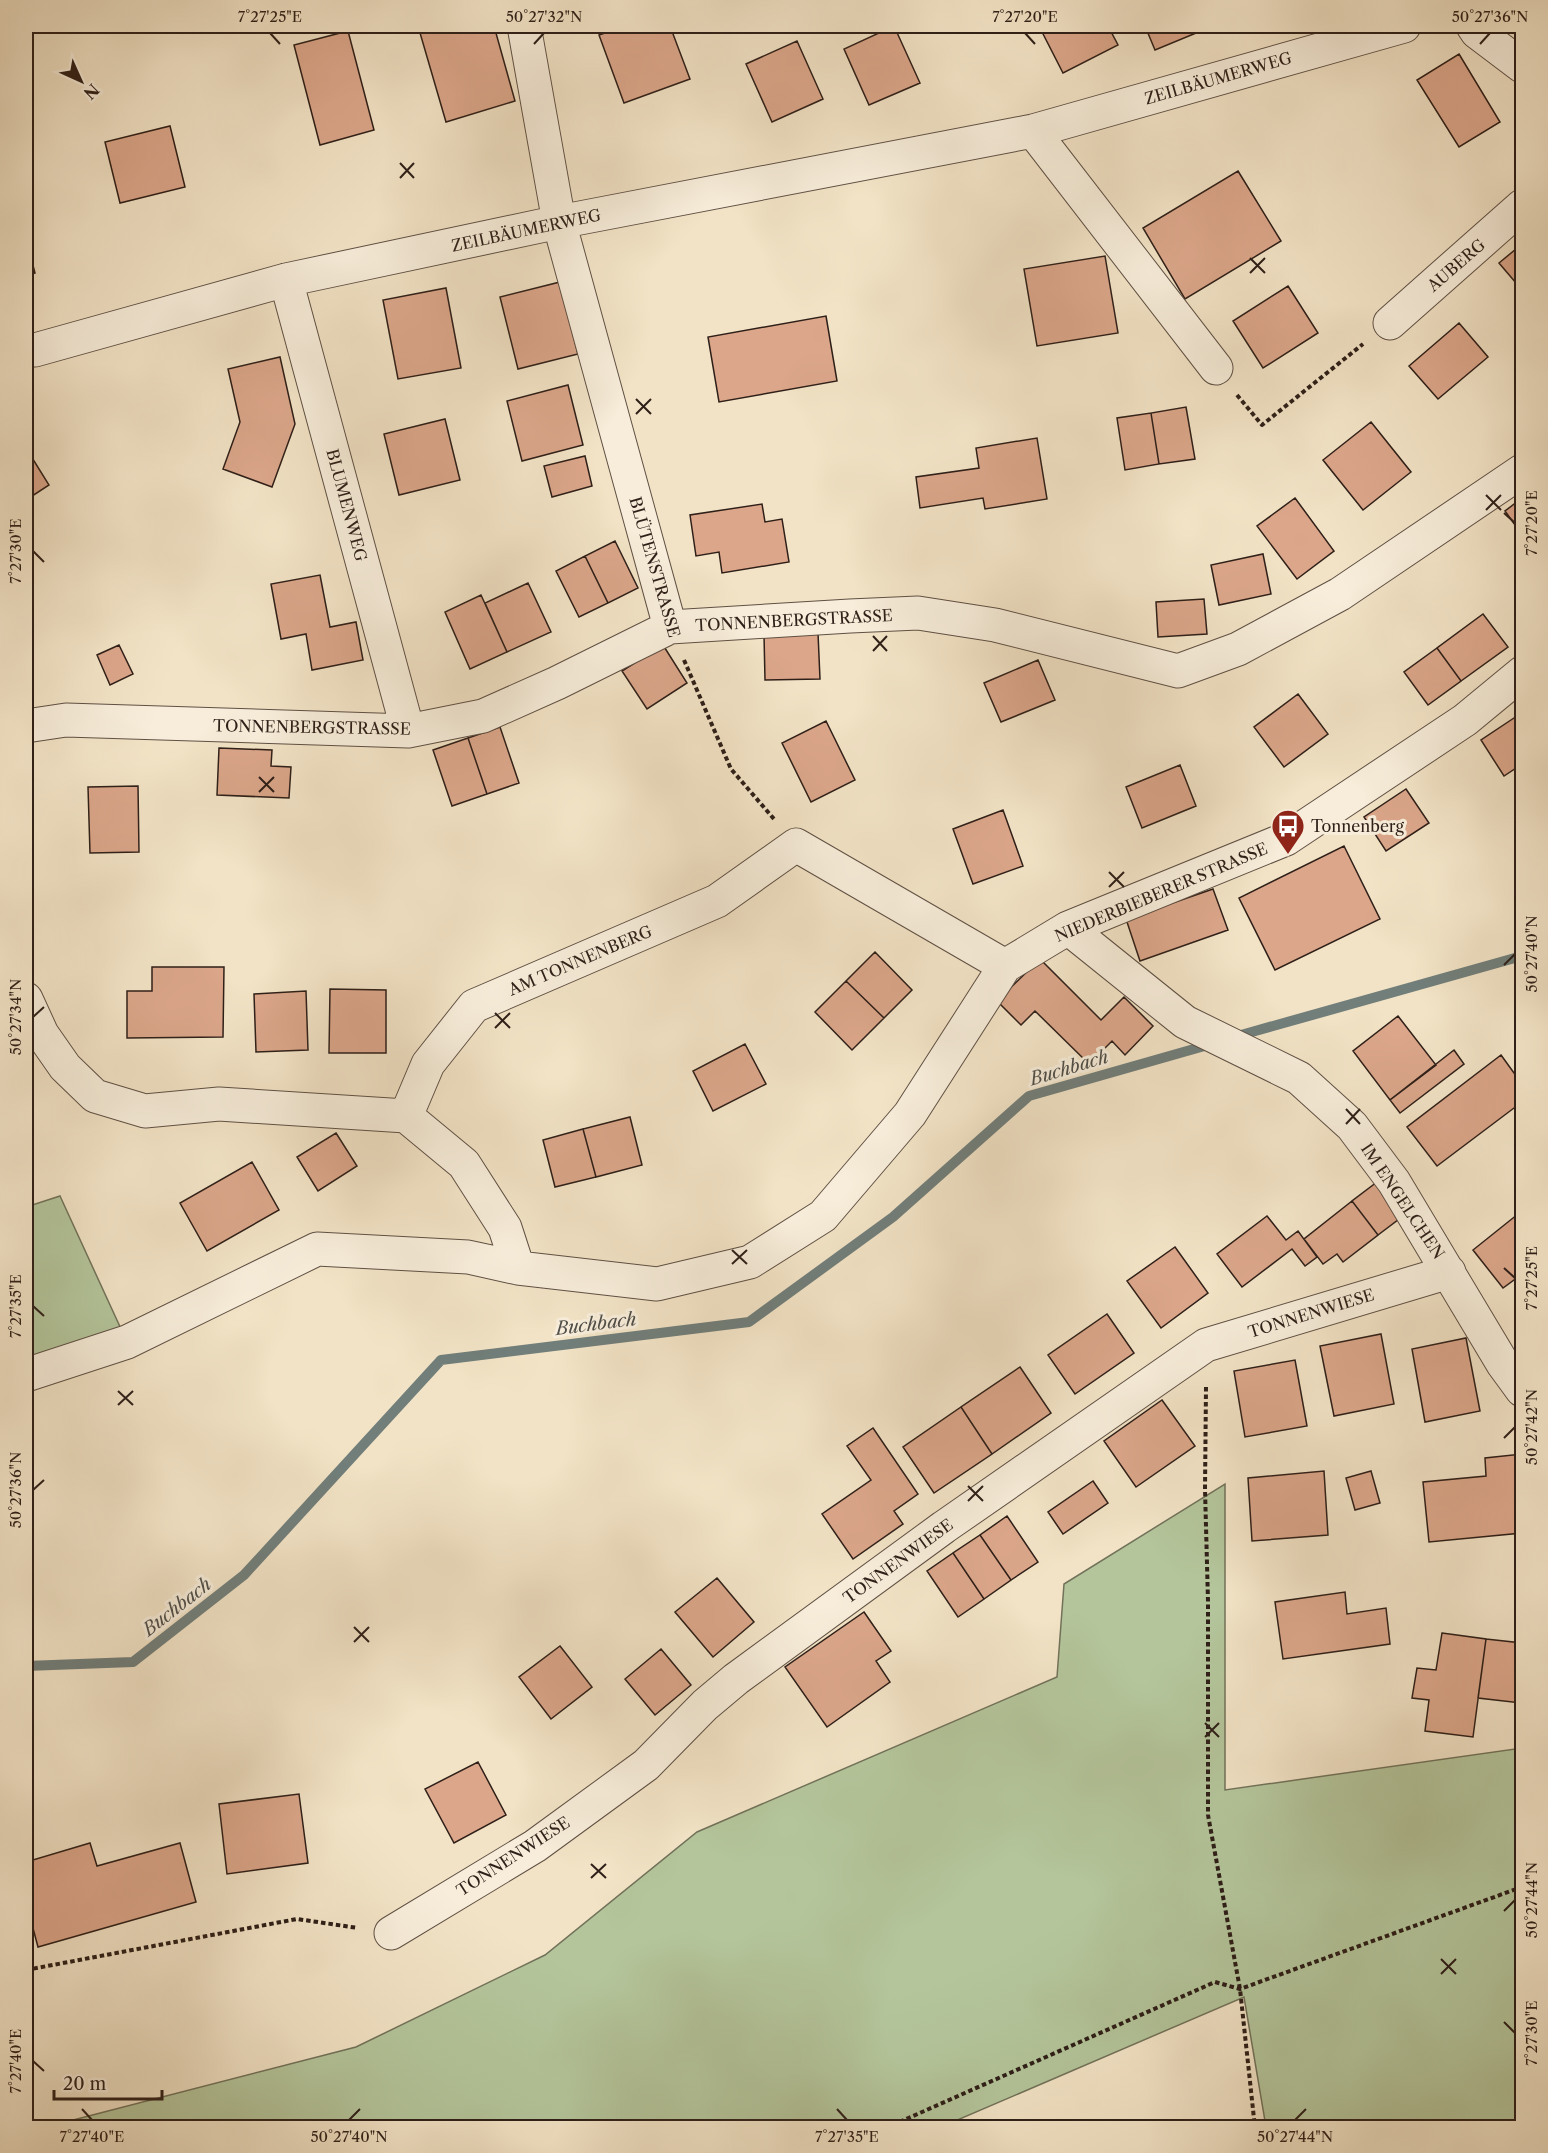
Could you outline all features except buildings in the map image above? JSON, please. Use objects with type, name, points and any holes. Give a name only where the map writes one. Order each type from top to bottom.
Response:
[{"type":"street","name":"BLÜTENSTRASSE","points":[[524,26],[559,222],[670,627]]},
{"type":"street","name":"ZEILBÄUMERWEG","points":[[26,349],[35,350],[286,280],[559,222],[1033,131],[1404,26]]},
{"type":"street","points":[[1473,26],[1477,32],[1522,66]]},
{"type":"street","points":[[1033,131],[1216,368]]},
{"type":"street","name":"AUBERG","points":[[1390,323],[1522,206]]},
{"type":"street","name":"BLUMENWEG","points":[[286,280],[408,731]]},
{"type":"street","name":"TONNENBERGSTRASSE","points":[[26,726],[66,720],[408,731],[483,716],[670,627],[918,613],[995,625],[1178,671],[1238,650],[1340,594],[1522,471]]},
{"type":"street","name":"NIEDERBIEBERER STRASSE","points":[[26,1375],[127,1342],[317,1249],[468,1257],[518,1268],[657,1284],[750,1262],[823,1216],[909,1114],[1005,966],[1068,928],[1286,839],[1465,720],[1522,673]]},
{"type":"street","points":[[796,845],[1005,966]]},
{"type":"street","name":"AM TONNENBERG","points":[[406,1116],[428,1064],[474,1006],[717,901],[796,845]]},
{"type":"street","name":"IM ENGELCHEN","points":[[1068,928],[1185,1022],[1299,1078],[1352,1126],[1394,1182],[1503,1364],[1522,1390]]},
{"type":"street","points":[[26,999],[42,1034],[64,1067],[95,1096],[145,1111],[219,1104],[406,1116],[464,1164],[505,1228],[518,1268]]},
{"type":"street","name":"TONNENWIESE","points":[[391,1933],[535,1846],[646,1765],[705,1705],[736,1679],[944,1527],[1206,1345],[1449,1272]]},
{"type":"path","points":[[1216,368],[1262,426],[1390,323]]},
{"type":"path","name":"BLÜTENSTRASSE","points":[[670,627],[731,769],[796,845]]},
{"type":"path","points":[[1206,1345],[1208,1815],[1240,1989],[1255,2127]]},
{"type":"path","points":[[886,2127],[1215,1983],[1240,1989],[1522,1887]]},
{"type":"path","points":[[26,1970],[297,1919],[391,1933]]},
{"type":"green space","points":[[60,1196],[127,1342],[26,1375],[26,1207]]},
{"type":"green space","points":[[1225,1484],[1225,1790],[1522,1748],[1522,2127],[1266,2127],[1244,1997],[941,2127],[46,2127],[356,2047],[545,1955],[697,1832],[1057,1677],[1064,1584]]},
{"type":"waterway","name":"Buchbach","points":[[1234,1037],[1522,956]]},
{"type":"waterway","name":"Buchbach","points":[[26,1666],[133,1662],[244,1575],[441,1360],[749,1322],[893,1217],[1029,1096],[1208,1045]]},
{"type":"place","name":"Tonnenberg","points":[[1288,855]]}]
